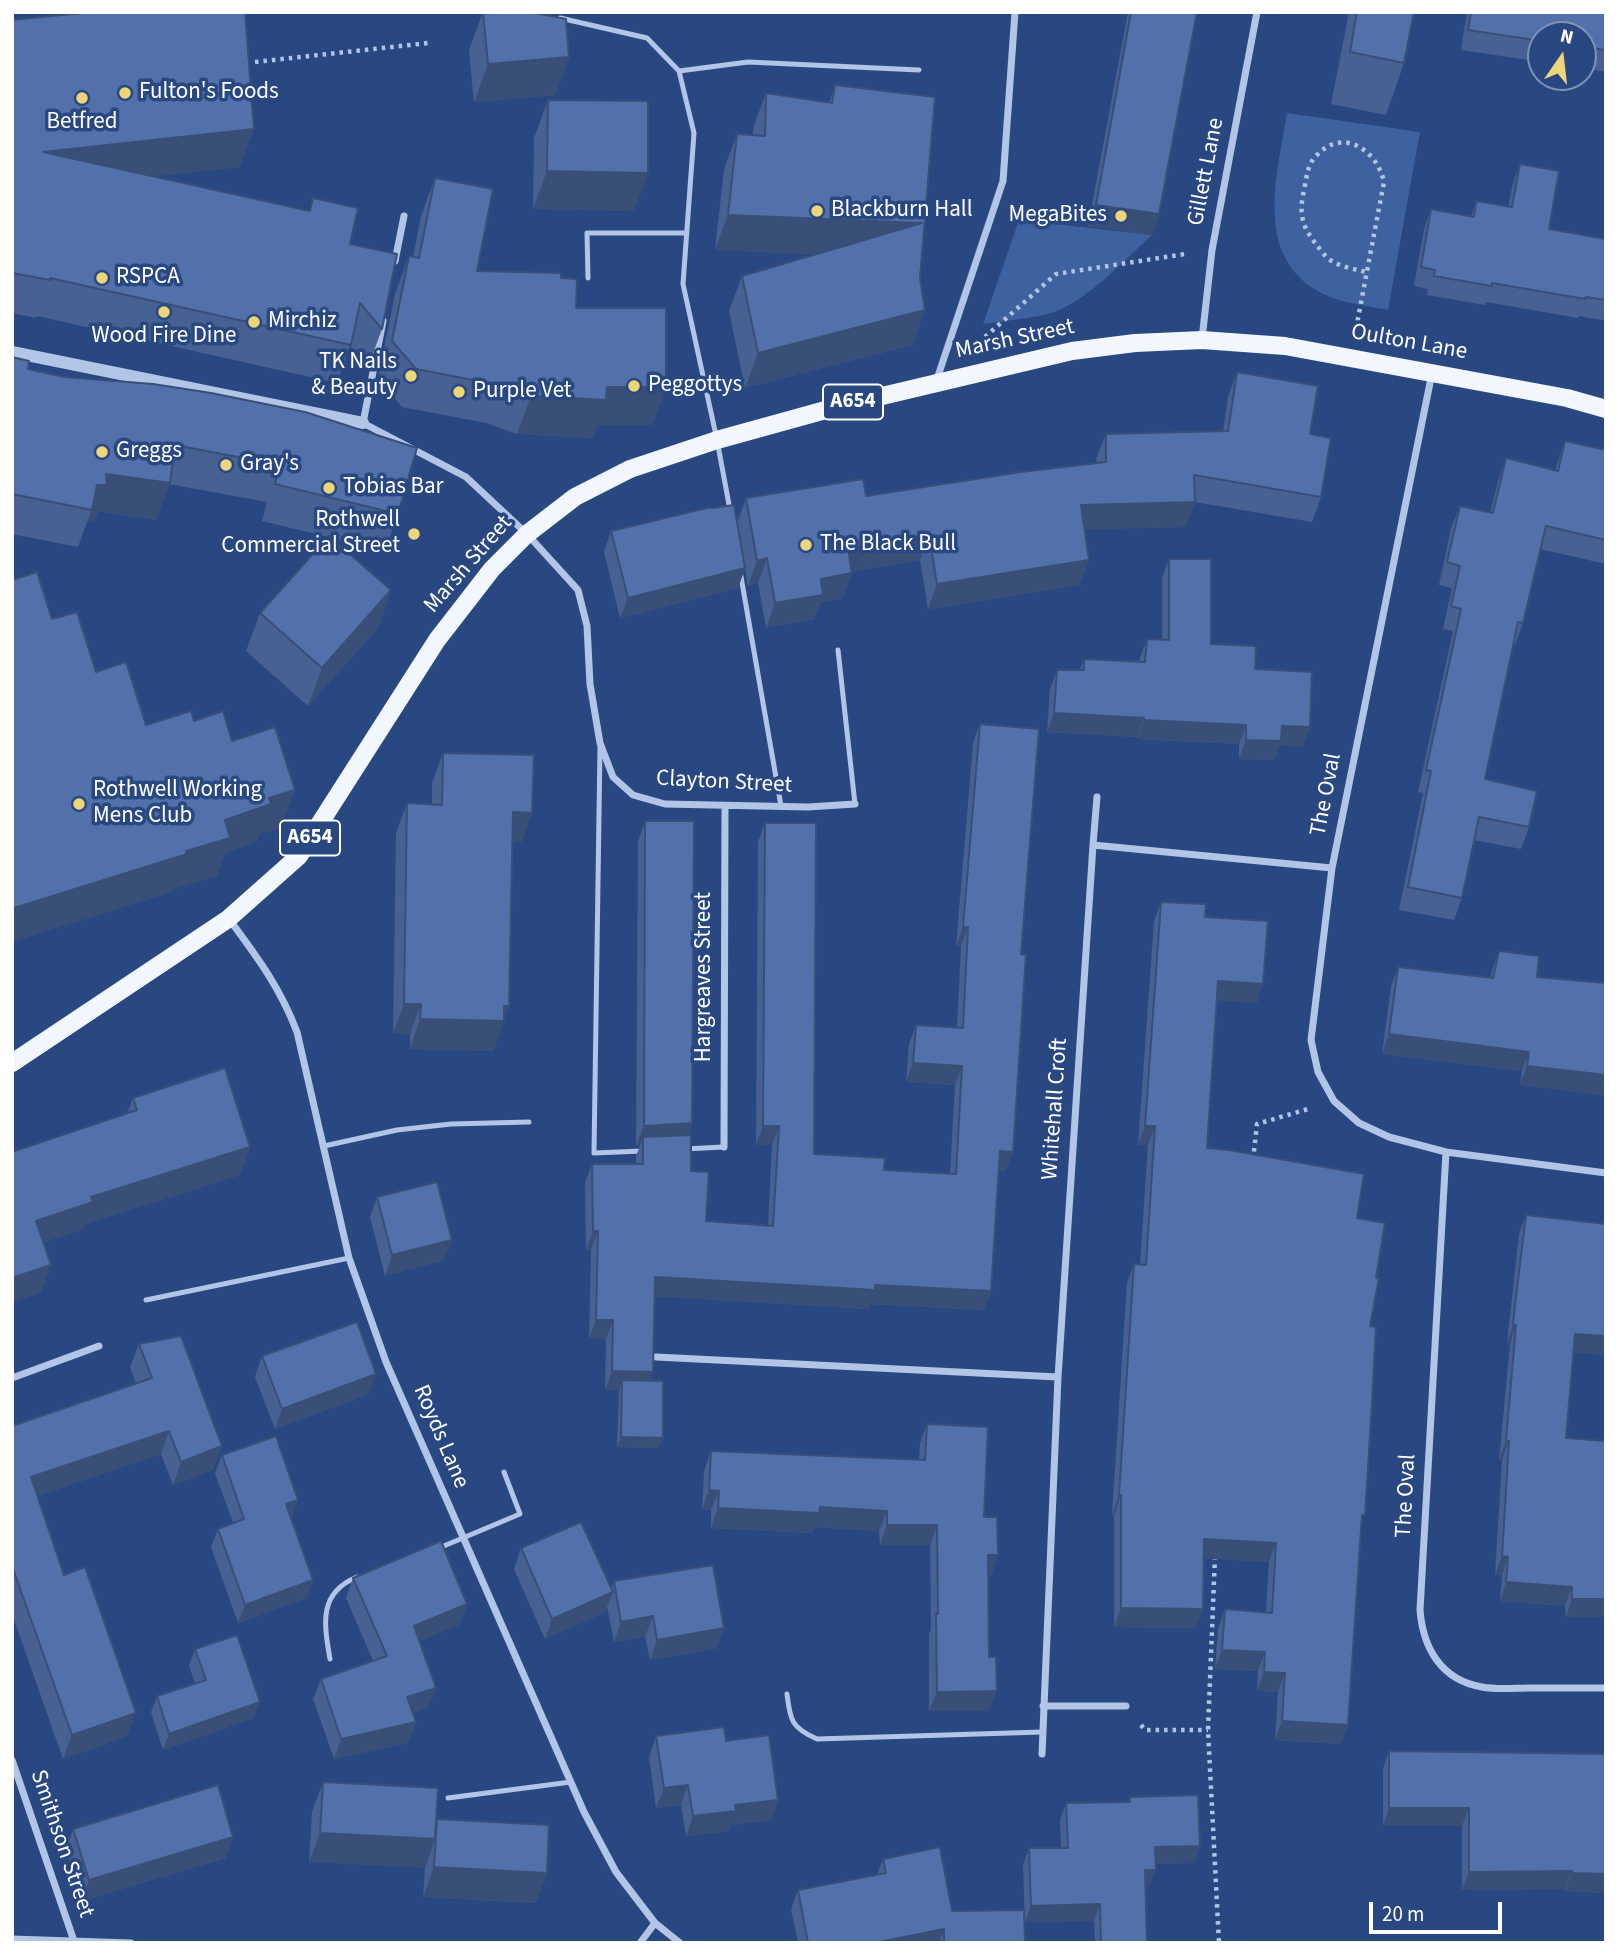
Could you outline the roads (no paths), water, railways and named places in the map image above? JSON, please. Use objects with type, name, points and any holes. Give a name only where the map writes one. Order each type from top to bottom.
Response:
[{"type":"main road","name":"Marsh Street","points":[[12,1063],[228,919],[299,856],[437,640],[492,569],[527,534],[575,497],[619,475],[718,440],[840,406],[1072,351],[1135,343],[1202,340]]},
{"type":"main road","name":"Oulton Lane","points":[[1202,340],[1285,346],[1433,372],[1606,408]]},
{"type":"street","points":[[935,383],[1003,181],[1015,12]]},
{"type":"street","name":"Gillett Lane","points":[[1202,340],[1212,250],[1257,12]]},
{"type":"street","points":[[394,268],[404,216]]},
{"type":"street","points":[[12,352],[363,423],[386,307]]},
{"type":"street","name":"The Oval","points":[[1433,372],[1332,868],[1311,1040],[1318,1072],[1334,1101],[1359,1123],[1389,1137],[1446,1152],[1606,1173]]},
{"type":"street","name":"Clayton Street","points":[[363,423],[466,477],[527,534],[578,590],[587,626],[590,684],[600,744],[613,777],[633,794],[665,804],[855,804]]},
{"type":"street","name":"Whitehall Croft","points":[[1042,1754],[1058,1377],[1097,797]]},
{"type":"street","name":"Hargreaves Street","points":[[724,1147],[726,806]]},
{"type":"street","points":[[1093,845],[1332,868]]},
{"type":"street","name":"Royds Lane","points":[[228,919],[269,973],[298,1032],[349,1258],[386,1362],[571,1782],[616,1872],[655,1923],[680,1943]]},
{"type":"street","name":"The Oval","points":[[1446,1152],[1420,1610],[1422,1632],[1430,1651],[1444,1668],[1462,1681],[1482,1687],[1606,1688]]},
{"type":"street","points":[[12,1378],[99,1346]]},
{"type":"street","points":[[656,1357],[1058,1377]]},
{"type":"street","points":[[1044,1706],[1126,1706]]},
{"type":"street","name":"Smithson Street","points":[[12,1760],[74,1941]]},
{"type":"street","points":[[640,1943],[655,1923]]},
{"type":"street","points":[[12,1939],[131,1943]]},
{"type":"lane","points":[[554,18],[647,38],[679,71],[695,133],[683,284],[718,440],[732,522]]},
{"type":"lane","points":[[679,71],[748,62],[919,70]]},
{"type":"lane","points":[[588,278],[587,233],[687,233]]},
{"type":"lane","points":[[739,562],[781,806]]},
{"type":"lane","points":[[838,650],[855,804]]},
{"type":"lane","points":[[600,744],[594,1153],[646,1151]]},
{"type":"lane","points":[[324,1146],[397,1130],[451,1124],[529,1122]]},
{"type":"lane","points":[[672,1150],[724,1147]]},
{"type":"lane","points":[[146,1300],[349,1258]]},
{"type":"lane","points":[[427,1552],[520,1514],[504,1472]]},
{"type":"lane","points":[[330,1659],[324,1628],[328,1603],[342,1583],[366,1574]]},
{"type":"lane","points":[[787,1694],[789,1716],[799,1731],[817,1739],[1042,1732]]},
{"type":"lane","points":[[448,1798],[571,1782]]},
{"type":"place","name":"Fulton's Foods","points":[[125,93]]},
{"type":"place","name":"Betfred","points":[[82,98]]},
{"type":"place","name":"Blackburn Hall","points":[[817,211]]},
{"type":"place","name":"MegaBites","points":[[1121,216]]},
{"type":"place","name":"RSPCA","points":[[102,278]]},
{"type":"place","name":"Wood Fire Dine","points":[[164,312]]},
{"type":"place","name":"Mirchiz","points":[[254,322]]},
{"type":"place","name":"TK Nails & Beauty","points":[[411,376]]},
{"type":"place","name":"Peggottys","points":[[634,386]]},
{"type":"place","name":"Purple Vet","points":[[459,392]]},
{"type":"place","name":"Greggs","points":[[102,452]]},
{"type":"place","name":"Gray's","points":[[226,465]]},
{"type":"place","name":"Tobias Bar","points":[[329,488]]},
{"type":"place","name":"Rothwell Commercial Street","points":[[414,534]]},
{"type":"place","name":"The Black Bull","points":[[806,545]]},
{"type":"place","name":"Rothwell Working Mens Club","points":[[79,804]]}]
